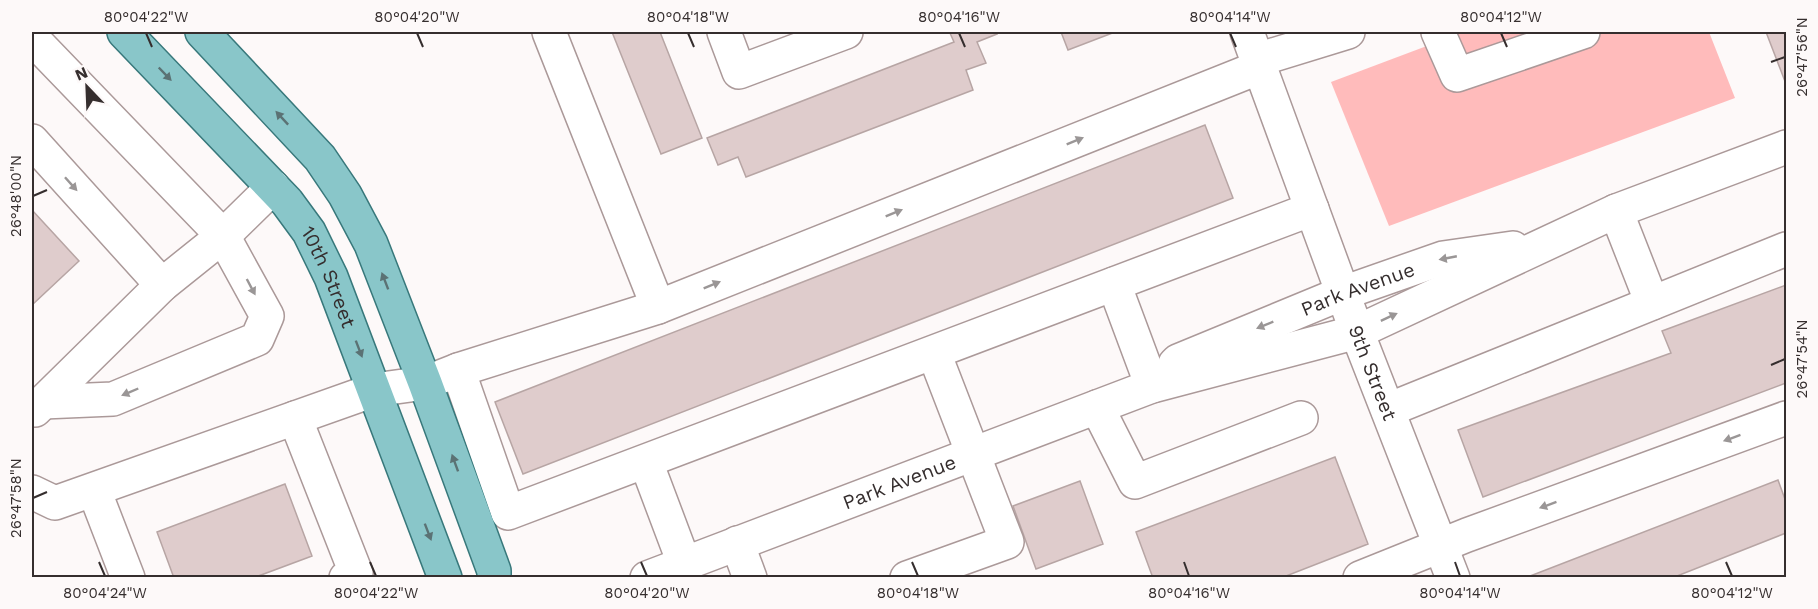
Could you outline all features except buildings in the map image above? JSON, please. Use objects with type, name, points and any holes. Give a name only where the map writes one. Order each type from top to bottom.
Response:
[{"type":"main road","name":"10th Street","points":[[124,32],[287,202],[314,241],[331,277],[445,578]]},
{"type":"main road","points":[[202,32],[320,158],[345,195],[371,244],[425,383],[495,578]]},
{"type":"street","points":[[549,32],[658,307]]},
{"type":"street","points":[[724,32],[739,72],[846,32]]},
{"type":"street","points":[[32,492],[55,503],[374,390],[425,383],[458,370],[658,307],[1255,53],[1348,32]]},
{"type":"street","points":[[1438,32],[1457,75],[1583,32]]},
{"type":"street","points":[[32,38],[224,236],[267,316],[257,339],[113,399],[37,407]]},
{"type":"street","name":"9th Street","points":[[1255,53],[1357,332],[1453,578]]},
{"type":"street","points":[[32,141],[162,285]]},
{"type":"street","name":"Park Avenue","points":[[647,578],[1152,387],[1357,332],[1616,211],[1786,147]]},
{"type":"street","points":[[37,407],[162,285],[224,236],[273,187]]},
{"type":"street","points":[[458,370],[508,513],[1312,209]]},
{"type":"street","points":[[1616,211],[1652,303]]},
{"type":"street","name":"Park Avenue","points":[[1152,387],[1178,361],[1343,293],[1443,258],[1547,243]]},
{"type":"street","points":[[1388,410],[1786,249]]},
{"type":"street","points":[[1114,284],[1152,387]]},
{"type":"street","points":[[907,578],[1007,542],[934,353]]},
{"type":"street","points":[[1097,407],[1135,482],[1301,418]]},
{"type":"street","points":[[295,418],[356,573],[346,578]]},
{"type":"street","points":[[1360,578],[1441,544],[1786,418]]},
{"type":"street","points":[[646,462],[684,563]]},
{"type":"street","points":[[94,490],[128,578]]},
{"type":"street","points":[[737,543],[750,578]]},
{"type":"shaded area","points":[[1464,32],[1709,32],[1735,98],[1389,226],[1331,82]]}]
